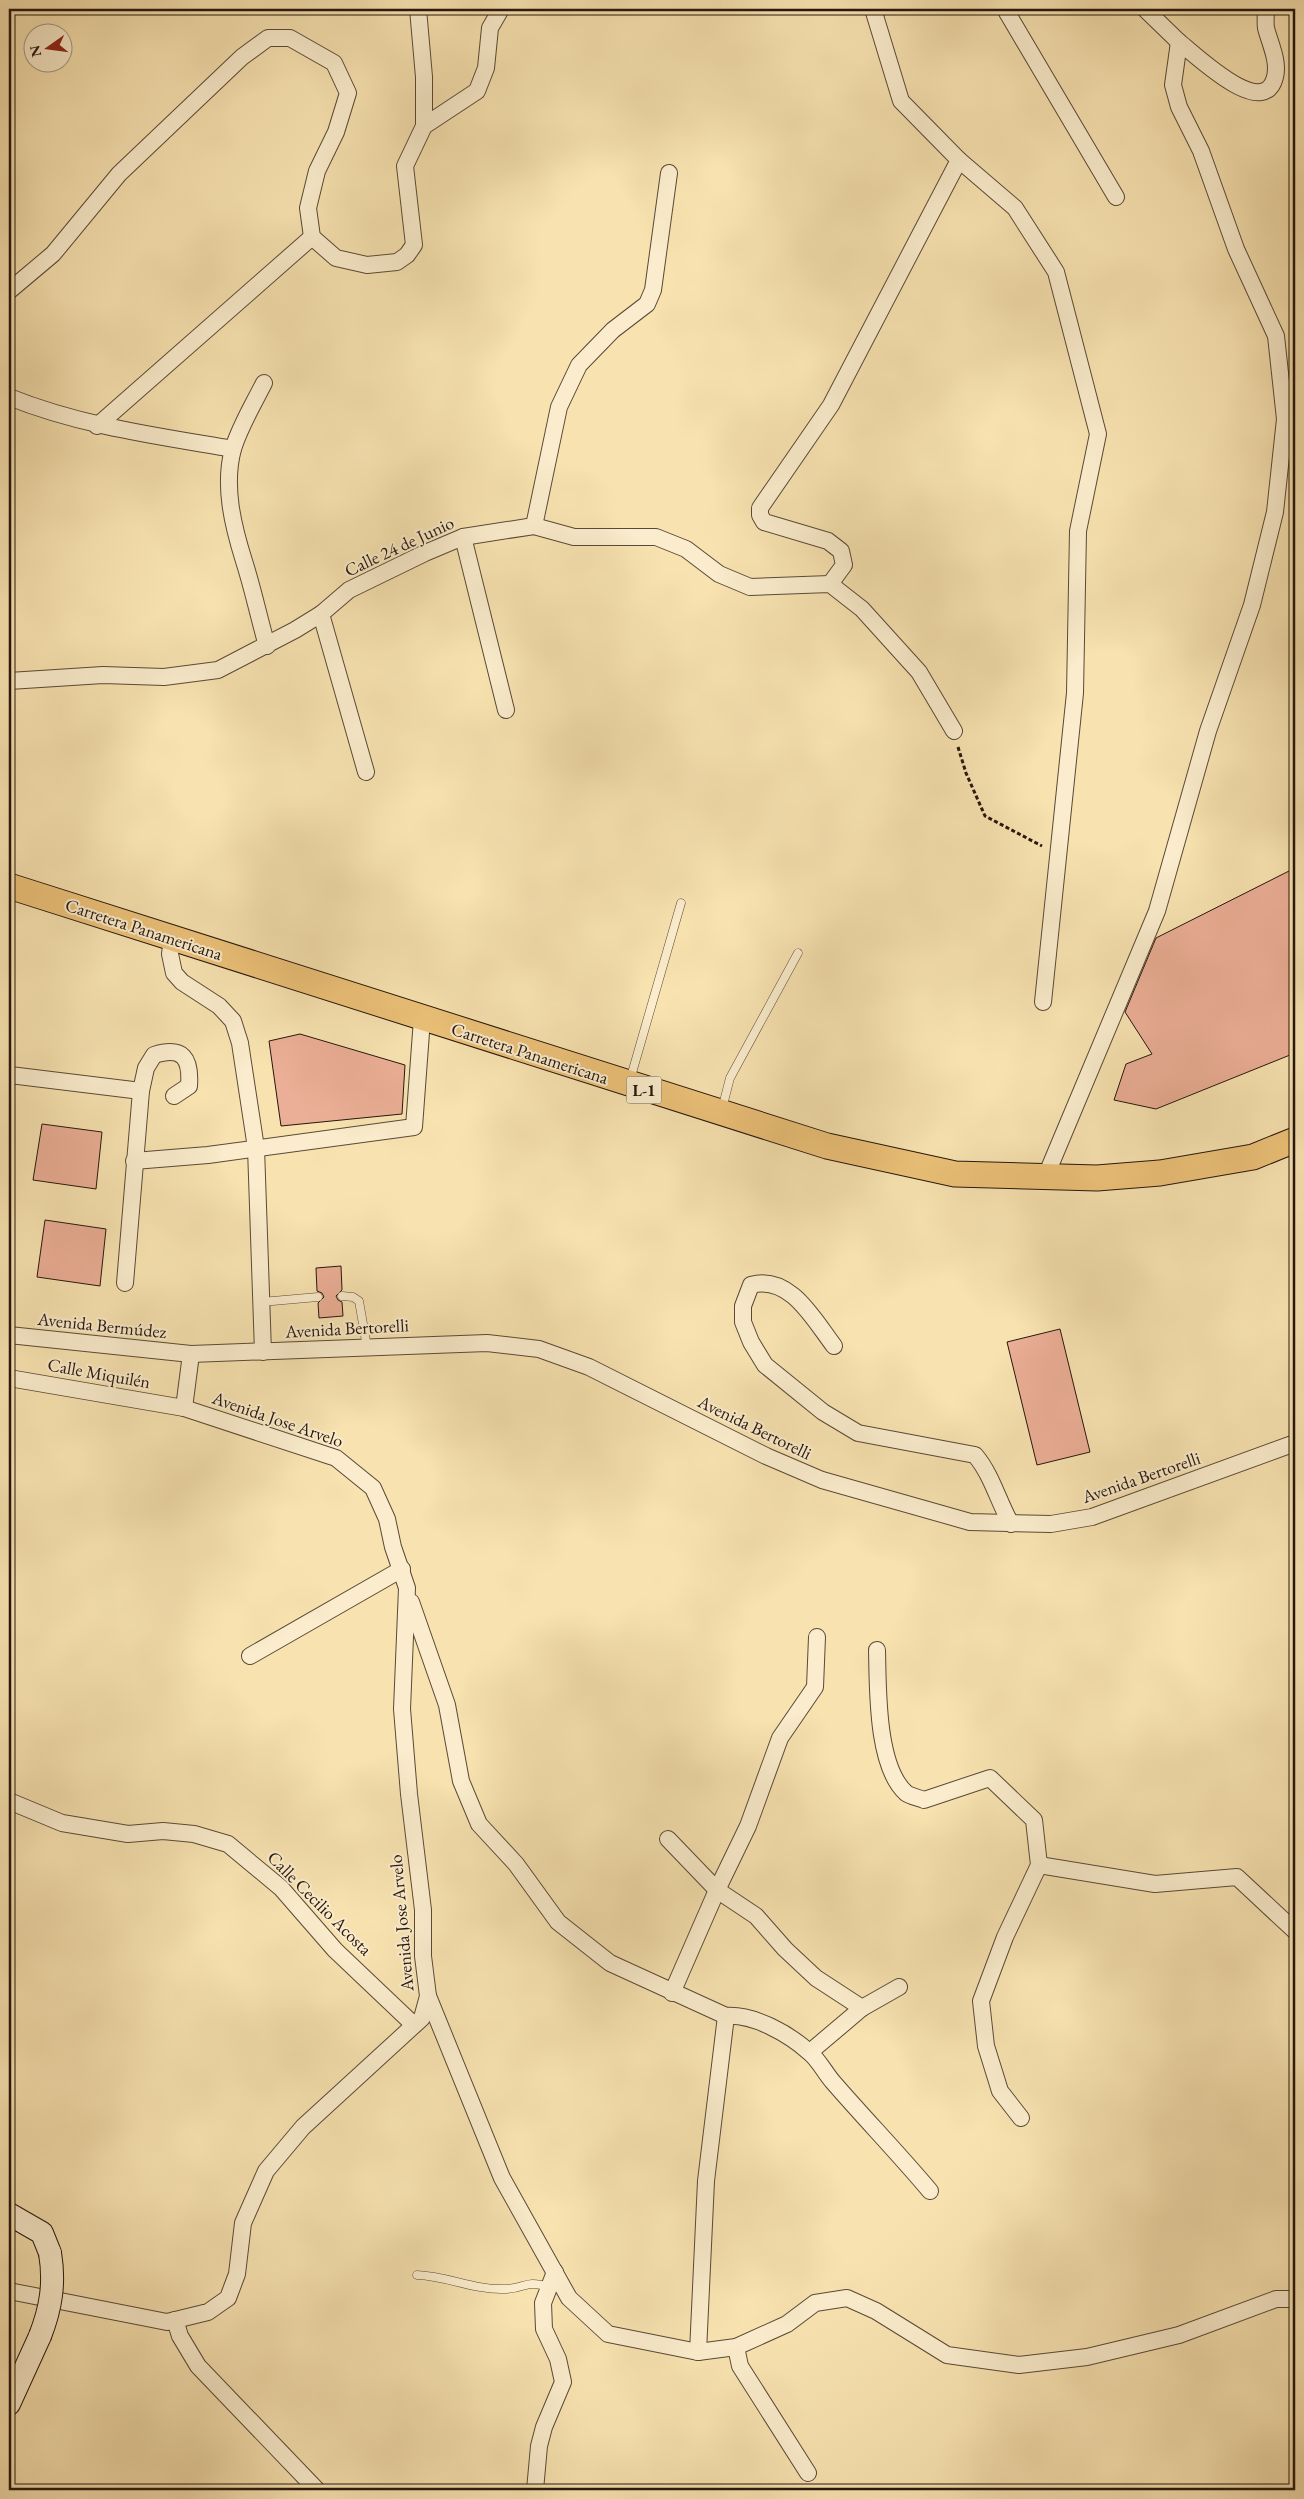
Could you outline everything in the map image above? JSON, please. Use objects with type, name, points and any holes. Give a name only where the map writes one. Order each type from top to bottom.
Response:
[{"type":"main road","name":"Carretera Panamericana","points":[[9,886],[720,1114],[827,1146],[955,1174],[1097,1178],[1160,1173],[1253,1157],[1295,1140]]},
{"type":"street","points":[[9,291],[53,254],[119,174],[242,56],[268,38],[290,38],[334,62],[348,93],[336,132],[316,171],[308,208],[312,237],[336,258],[367,265],[396,262],[407,255],[414,245],[405,166],[424,126],[424,77],[418,9]]},
{"type":"street","points":[[424,126],[477,91],[486,68],[490,28],[501,9]]},
{"type":"street","points":[[873,9],[901,100],[959,160],[1015,208],[1056,272],[1098,434],[1078,531],[1075,693],[1043,1002]]},
{"type":"street","points":[[1005,9],[1116,198]]},
{"type":"street","points":[[1145,9],[1179,42],[1238,88],[1254,94],[1268,90],[1275,78],[1274,52],[1266,27],[1266,9]]},
{"type":"street","points":[[1045,1178],[1157,911],[1208,731],[1252,605],[1275,512],[1285,418],[1276,336],[1236,249],[1201,151],[1179,107],[1173,84],[1179,42]]},
{"type":"street","points":[[954,731],[918,672],[862,610],[830,584],[844,565],[841,551],[828,541],[764,522],[760,515],[760,508],[831,405],[959,160]]},
{"type":"street","points":[[534,526],[559,407],[580,365],[613,330],[647,304],[653,290],[669,173]]},
{"type":"street","points":[[97,426],[312,237]]},
{"type":"street","points":[[264,383],[244,423],[234,449],[229,470],[235,533],[267,646]]},
{"type":"street","points":[[9,397],[40,410],[97,426],[234,449]]},
{"type":"street","name":"Calle 24 de Junio","points":[[9,681],[103,674],[164,678],[218,670],[267,646],[321,614],[349,590],[463,537],[534,526],[574,537],[656,537],[686,549],[719,574],[750,587],[830,584]]},
{"type":"street","points":[[463,537],[506,710]]},
{"type":"street","points":[[321,614],[366,772]]},
{"type":"street","points":[[172,938],[170,954],[174,973],[182,982],[220,1006],[233,1022],[240,1043],[256,1148],[263,1352]]},
{"type":"street","points":[[134,1161],[256,1148],[414,1127],[422,1019]]},
{"type":"street","points":[[125,1284],[134,1161],[142,1091],[146,1068],[154,1055],[172,1051],[184,1055],[191,1068],[189,1086],[174,1096]]},
{"type":"street","points":[[10,1075],[142,1091]]},
{"type":"street","points":[[834,1346],[799,1301],[784,1288],[772,1284],[751,1286],[742,1306],[743,1322],[751,1342],[764,1365],[823,1412],[858,1433],[975,1455],[986,1469],[998,1500],[1011,1524]]},
{"type":"street","name":"Avenida Bermúdez","points":[[9,1335],[191,1354]]},
{"type":"street","name":"Avenida Bertorelli","points":[[191,1354],[487,1343],[539,1349],[590,1367],[766,1456],[822,1480],[970,1522],[1051,1524],[1092,1517],[1295,1443]]},
{"type":"street","points":[[184,1408],[191,1354]]},
{"type":"street","name":"Calle Miquilén","points":[[9,1378],[184,1408]]},
{"type":"street","name":"Avenida Jose Arvelo","points":[[9,2291],[167,2322],[208,2312],[228,2298],[237,2274],[243,2223],[266,2171],[303,2127],[422,2018],[428,1996],[423,1956],[423,1910],[410,1810],[402,1709],[407,1588],[380,1502],[373,1488],[336,1458],[184,1408]]},
{"type":"street","points":[[250,1656],[402,1569]]},
{"type":"street","points":[[407,1588],[422,1639],[447,1705],[461,1781],[479,1824],[516,1864],[558,1922],[610,1963],[726,2016],[736,2015],[772,2028],[810,2052],[833,2082],[875,2126],[930,2191]]},
{"type":"street","points":[[672,1992],[716,1890],[748,1826],[780,1738],[815,1687],[817,1637]]},
{"type":"street","points":[[877,1650],[878,1723],[891,1770],[906,1793],[924,1800],[990,1778],[1034,1820],[1039,1865],[1005,1937],[981,2001],[986,2046],[1000,2091],[1021,2118]]},
{"type":"street","name":"Calle Cecilio Acosta","points":[[9,1801],[62,1823],[128,1834],[163,1831],[194,1834],[228,1844],[280,1888],[335,1950],[414,2025]]},
{"type":"street","points":[[668,1839],[716,1890],[756,1916],[785,1949],[816,1978],[862,2008]]},
{"type":"street","points":[[1039,1865],[1155,1884],[1236,1876],[1295,1931]]},
{"type":"street","points":[[810,2052],[862,2008],[899,1987]]},
{"type":"street","points":[[428,1996],[502,2178],[552,2280],[608,2334],[698,2352],[736,2347],[787,2324],[815,2303],[847,2298],[876,2311],[947,2355],[1019,2365],[1087,2357],[1180,2335],[1276,2299],[1295,2299]]},
{"type":"street","points":[[698,2352],[706,2181],[726,2016]]},
{"type":"street","points":[[9,2214],[42,2233],[50,2253],[53,2272],[52,2298],[40,2336],[9,2404]]},
{"type":"street","points":[[535,2490],[539,2446],[544,2428],[564,2382],[558,2359],[544,2329],[543,2303],[552,2280]]},
{"type":"street","points":[[175,2320],[180,2336],[198,2366],[317,2490]]},
{"type":"street","points":[[736,2347],[740,2366],[808,2473]]},
{"type":"lane","points":[[628,1085],[681,903]]},
{"type":"lane","points":[[720,1114],[730,1078],[798,953]]},
{"type":"lane","points":[[342,1296],[353,1297],[359,1301],[367,1347]]},
{"type":"lane","points":[[261,1302],[318,1297]]},
{"type":"lane","points":[[417,2274],[432,2275],[487,2290],[508,2289],[533,2282],[552,2280]]},
{"type":"path","points":[[954,731],[966,774],[985,816],[1058,855]]},
{"type":"building","points":[[1295,868],[1295,1053],[1156,1109],[1114,1100],[1126,1064],[1152,1054],[1125,1012],[1156,938]]},
{"type":"building","points":[[300,1034],[405,1065],[402,1114],[281,1126],[269,1041]]},
{"type":"building","points":[[42,1124],[102,1132],[96,1189],[33,1180]]},
{"type":"building","points":[[45,1220],[106,1229],[100,1286],[37,1277]]},
{"type":"building","points":[[341,1266],[342,1290],[336,1296],[342,1302],[343,1316],[319,1318],[318,1303],[324,1297],[322,1293],[317,1291],[316,1268]]},
{"type":"building","points":[[1060,1329],[1090,1452],[1037,1465],[1007,1342]]}]
